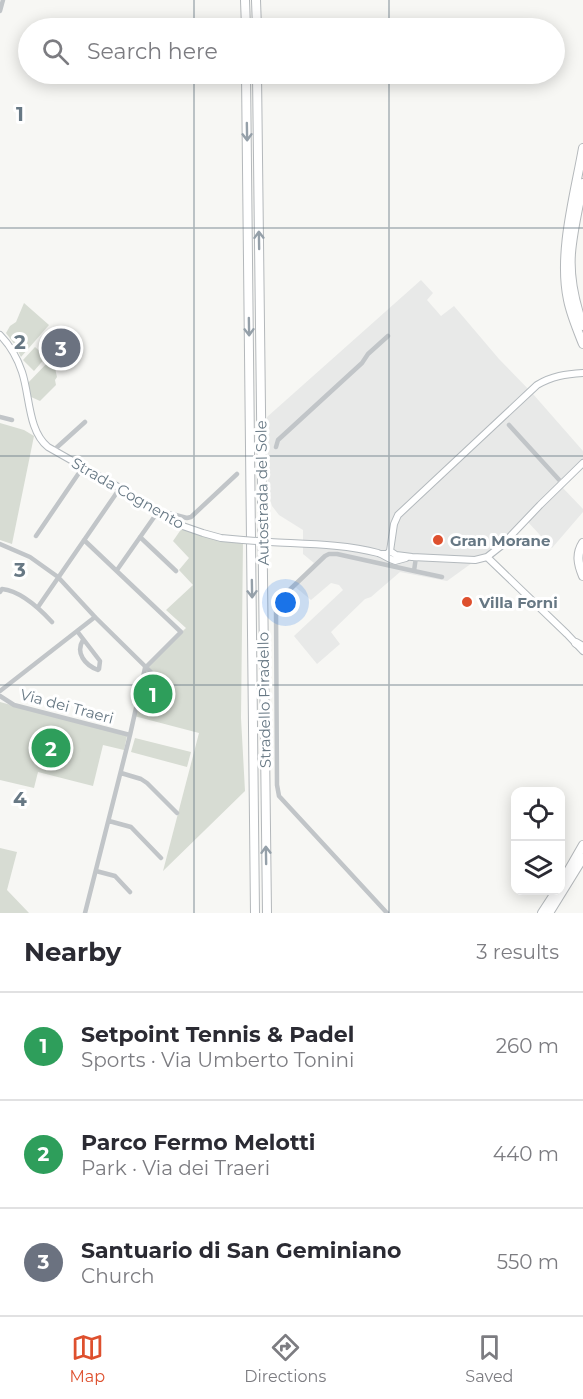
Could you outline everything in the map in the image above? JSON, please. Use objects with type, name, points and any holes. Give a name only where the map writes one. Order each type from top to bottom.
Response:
[{"type":"highway","points":[[245,0],[246,18]]},
{"type":"highway","points":[[256,0],[257,18]]},
{"type":"highway","name":"Autostrada del Sole","points":[[246,84],[255,913]]},
{"type":"highway","name":"Autostrada del Sole","points":[[257,84],[267,913]]},
{"type":"highway","points":[[583,148],[568,232],[565,267],[568,299],[583,344]]},
{"type":"highway","points":[[583,183],[572,241],[571,267],[574,296],[583,326]]},
{"type":"highway","points":[[577,216],[583,195]]},
{"type":"highway","points":[[583,543],[578,562],[583,576]]},
{"type":"highway","points":[[565,878],[583,845]]},
{"type":"highway","points":[[549,913],[583,858]]},
{"type":"highway","points":[[542,913],[554,895]]},
{"type":"street","points":[[0,11],[3,0]]},
{"type":"street","name":"Strada Cognento","points":[[0,335],[13,350],[22,373],[39,437],[48,447],[120,488],[155,515],[221,538],[320,544],[414,557],[475,560],[487,558]]},
{"type":"street","points":[[276,447],[278,440],[388,336]]},
{"type":"street","points":[[387,553],[398,515],[502,417],[537,385],[564,375],[583,373]]},
{"type":"street","points":[[0,417],[12,420]]},
{"type":"street","name":"Strada Cognento","points":[[54,450],[85,422]]},
{"type":"street","points":[[509,425],[562,483]]},
{"type":"street","points":[[581,647],[487,558],[583,463]]},
{"type":"street","points":[[36,536],[82,467]]},
{"type":"street","points":[[164,517],[168,513],[191,517],[237,474]]},
{"type":"street","points":[[38,607],[120,488]]},
{"type":"street","points":[[117,570],[155,515]]},
{"type":"street","points":[[140,537],[176,572]]},
{"type":"street","points":[[84,540],[181,632],[145,668],[86,913]]},
{"type":"street","points":[[0,544],[30,557],[58,577],[94,617],[158,679]]},
{"type":"street","name":"Stradello Piradello","points":[[387,913],[279,796],[277,785],[276,607],[280,599],[324,556],[329,554],[414,571]]},
{"type":"street","points":[[414,557],[414,571],[442,577]]},
{"type":"street","points":[[0,592],[2,589],[10,590],[38,607],[52,622]]},
{"type":"street","name":"Via dei Traeri","points":[[0,691],[94,617]]},
{"type":"street","points":[[77,631],[100,661],[98,670],[87,665],[80,653],[79,649],[83,640]]},
{"type":"street","name":"Via dei Traeri","points":[[0,696],[14,705],[130,735]]},
{"type":"street","points":[[121,773],[147,783],[177,813]]},
{"type":"street","points":[[108,821],[131,827],[161,858]]},
{"type":"street","points":[[96,871],[115,876],[130,892]]},
{"type":"shaded area","points":[[421,280],[433,293],[427,300],[441,316],[454,306],[583,451],[583,467],[562,487],[583,509],[583,512],[552,548],[527,521],[493,558],[472,563],[447,581],[400,572],[371,597],[365,599],[331,632],[340,644],[317,664],[294,636],[343,590],[339,585],[331,583],[311,600],[293,585],[314,563],[303,554],[303,530],[279,515],[272,506],[268,493],[267,417]]},
{"type":"shaded area","points":[[24,303],[49,325],[21,357],[6,333],[16,322]]},
{"type":"shaded area","points":[[35,347],[46,357],[34,371],[23,360]]},
{"type":"shaded area","points":[[50,360],[54,364],[56,385],[40,401],[29,396],[26,385]]},
{"type":"shaded area","points":[[0,423],[24,430],[34,436],[12,544],[0,540]]},
{"type":"shaded area","points":[[182,528],[205,535],[243,541],[241,718],[245,791],[163,871],[199,733],[134,716],[145,667],[186,628],[166,610],[193,585],[179,570],[189,558],[173,541]]},
{"type":"shaded area","points":[[0,702],[127,736],[124,750],[103,745],[93,786],[38,772],[34,788],[0,780]]},
{"type":"shaded area","points":[[135,738],[191,752],[187,767],[131,752]]},
{"type":"shaded area","points":[[0,848],[17,852],[7,890],[29,913],[0,913]]},
{"type":"place","name":"Santuario di San Geminiano","points":[[61,348]]},
{"type":"place","name":"Gran Morane","points":[[438,540]]},
{"type":"place","name":"Villa Forni","points":[[467,602]]},
{"type":"place","name":"Setpoint Tennis & Padel","points":[[153,694]]},
{"type":"place","name":"Parco Fermo Melotti","points":[[51,748]]}]
